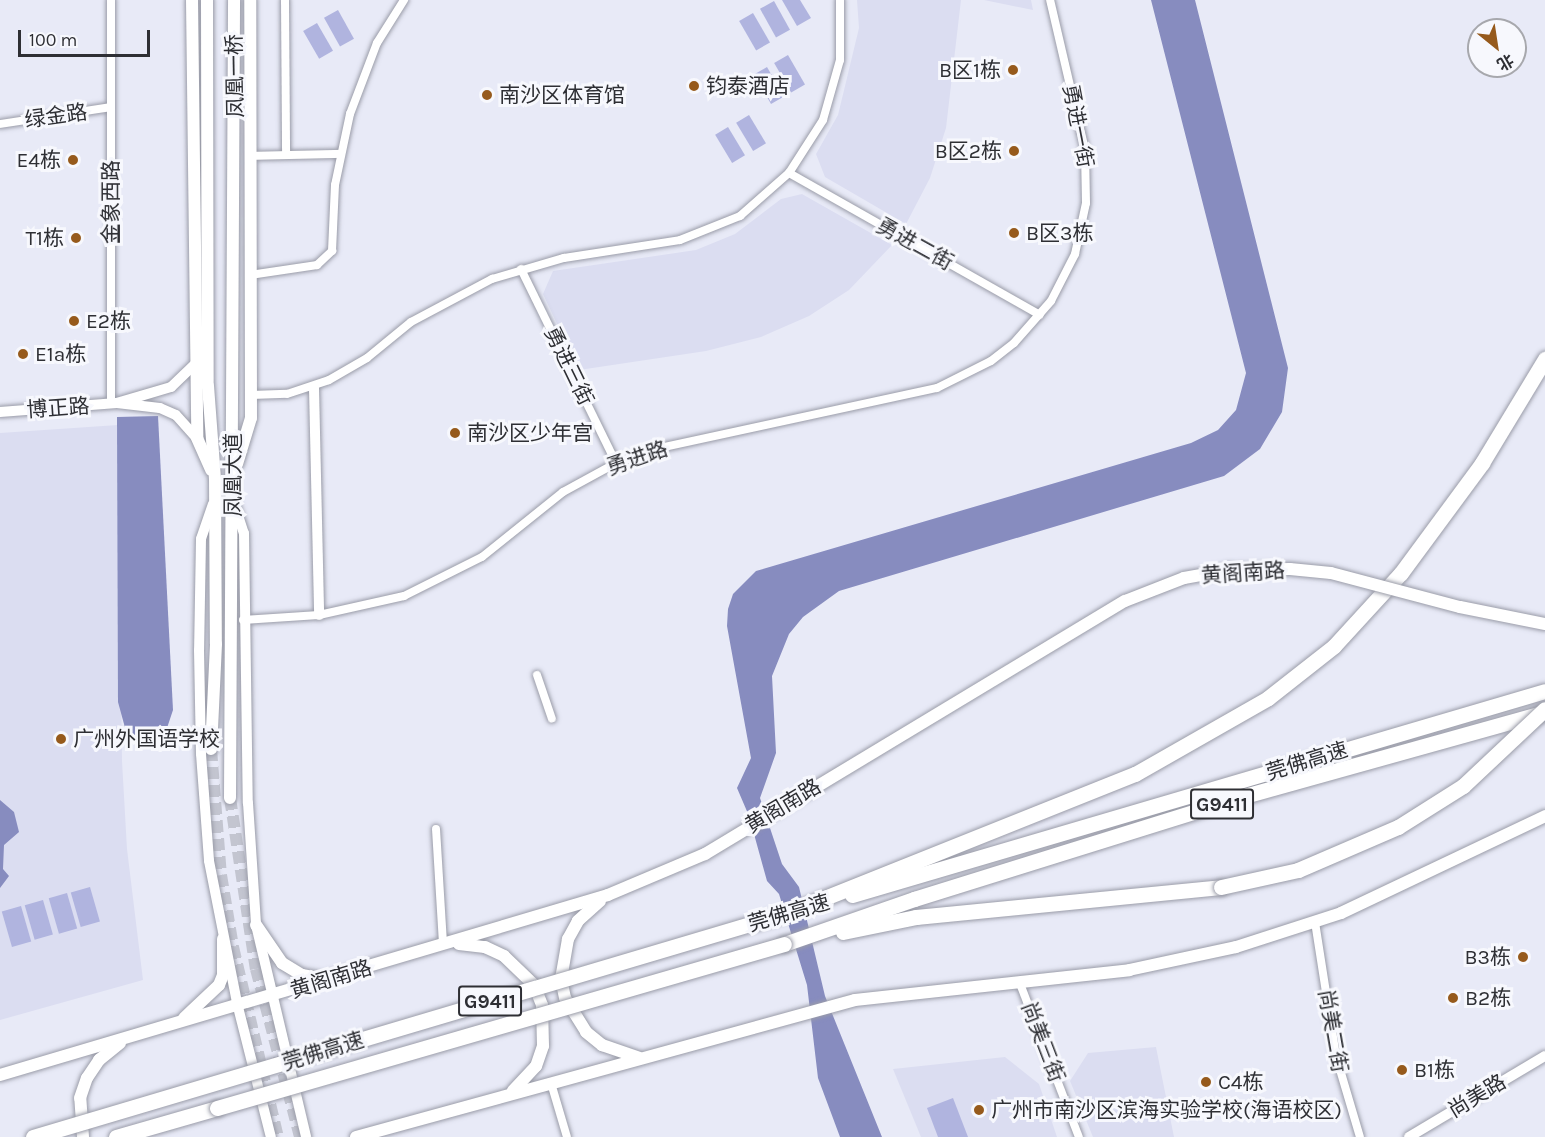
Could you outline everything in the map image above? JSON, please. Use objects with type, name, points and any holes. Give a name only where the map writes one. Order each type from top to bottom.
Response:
[{"type":"highway","points":[[787,913],[1135,774],[1242,715],[1304,671],[1363,617],[1428,539],[1482,463],[1545,359]]},
{"type":"highway","name":"莞佛高速","points":[[33,1137],[1545,691]]},
{"type":"highway","points":[[784,944],[916,917],[1221,887],[1307,867],[1398,827],[1463,786],[1540,713]]},
{"type":"highway","name":"莞佛高速","points":[[116,1137],[784,944],[914,899],[1248,795],[1540,713]]},
{"type":"main road","points":[[192,0],[197,438]]},
{"type":"main road","name":"凤凰一桥","points":[[207,0],[208,156]]},
{"type":"main road","name":"凤凰一桥","points":[[234,0],[236,151]]},
{"type":"main road","points":[[233,477],[251,418],[250,0]]},
{"type":"main road","name":"凤凰大道","points":[[230,798],[236,151]]},
{"type":"main road","name":"凤凰大道","points":[[208,156],[208,386],[215,478],[216,644],[212,749]]},
{"type":"main road","points":[[114,404],[171,387],[195,364]]},
{"type":"main road","points":[[314,388],[319,615]]},
{"type":"main road","points":[[114,404],[160,408],[176,415],[197,438],[215,478]]},
{"type":"main road","name":"博正路","points":[[0,412],[114,404]]},
{"type":"main road","points":[[215,498],[201,539],[200,742],[209,861],[238,1007],[271,1137]]},
{"type":"main road","points":[[233,498],[244,533],[243,620],[256,925],[271,997],[306,1137]]},
{"type":"main road","name":"黄阁南路","points":[[0,1075],[238,1007],[608,895],[725,841],[1125,601],[1184,579],[1229,570],[1270,568],[1331,573],[1460,607],[1545,624]]},
{"type":"main road","points":[[356,1137],[855,1000],[1096,974],[1183,960],[1315,922],[1545,816]]},
{"type":"main road","points":[[608,895],[591,906],[568,939],[561,979],[565,998],[574,1017],[594,1039],[620,1053],[641,1059]]},
{"type":"main road","points":[[256,925],[290,969],[302,975],[328,979]]},
{"type":"main road","points":[[175,1025],[202,1005],[219,985],[223,975],[223,939]]},
{"type":"main road","points":[[443,945],[464,944],[504,956],[534,985],[542,1005],[544,1036],[536,1066],[524,1083],[507,1096]]},
{"type":"main road","points":[[83,1137],[80,1098],[87,1078],[107,1053],[135,1036]]},
{"type":"main road","name":"尚美路","points":[[1410,1137],[1545,1056]]},
{"type":"street","name":"金象西路","points":[[111,0],[114,404]]},
{"type":"street","points":[[285,0],[286,155]]},
{"type":"street","points":[[250,275],[317,265],[327,258],[334,243],[335,185],[341,154],[366,68],[391,16],[404,0]]},
{"type":"street","points":[[251,396],[314,388],[351,370],[437,305],[522,269],[701,234],[758,204],[789,173],[813,139],[830,101],[840,60],[840,0]]},
{"type":"street","name":"勇进一街","points":[[1040,315],[1075,254],[1082,229],[1087,176],[1080,124],[1050,0]]},
{"type":"street","name":"绿金路","points":[[0,124],[111,107]]},
{"type":"street","points":[[250,156],[341,154]]},
{"type":"street","name":"勇进二街","points":[[789,173],[1040,315]]},
{"type":"street","name":"勇进三街","points":[[522,269],[616,463]]},
{"type":"street","name":"勇进路","points":[[243,620],[319,615],[373,605],[444,579],[482,557],[563,492],[616,463],[664,447],[937,388],[991,361],[1040,315]]},
{"type":"street","points":[[537,675],[552,719]]},
{"type":"street","points":[[436,829],[443,945]]},
{"type":"street","name":"尚美二街","points":[[1315,922],[1336,1056],[1359,1137]]},
{"type":"street","name":"尚美三街","points":[[1019,981],[1080,1137]]},
{"type":"street","points":[[551,1083],[567,1137]]},
{"type":"shaded area","points":[[782,0],[800,0],[811,18],[797,26]]},
{"type":"shaded area","points":[[857,0],[961,0],[946,128],[930,178],[906,224],[825,177],[816,154],[838,115],[859,28]]},
{"type":"shaded area","points":[[984,0],[1031,0],[1033,10]]},
{"type":"shaded area","points":[[1151,0],[1195,0],[1288,368],[1282,412],[1260,449],[1224,476],[839,591],[803,617],[789,634],[772,676],[776,753],[760,798],[782,864],[799,887],[825,996],[882,1137],[840,1137],[818,1078],[807,985],[779,894],[767,881],[749,816],[737,788],[751,758],[727,626],[728,609],[733,594],[756,571],[1191,443],[1218,430],[1236,410],[1246,373]]},
{"type":"shaded area","points":[[774,1],[790,30],[776,38],[760,9]]},
{"type":"shaded area","points":[[338,10],[354,39],[340,47],[324,18]]},
{"type":"shaded area","points":[[753,13],[770,42],[756,50],[739,21]]},
{"type":"shaded area","points":[[317,23],[333,51],[319,59],[303,31]]},
{"type":"shaded area","points":[[788,55],[805,84],[791,92],[774,63]]},
{"type":"shaded area","points":[[767,67],[784,96],[771,104],[754,74]]},
{"type":"shaded area","points":[[749,115],[766,143],[753,151],[736,123]]},
{"type":"shaded area","points":[[728,127],[745,155],[732,163],[715,135]]},
{"type":"shaded area","points":[[802,194],[892,245],[849,290],[809,316],[761,337],[706,351],[579,370],[543,294],[553,271],[696,250],[735,234],[781,199]]},
{"type":"shaded area","points":[[158,416],[173,710],[164,737],[145,743],[127,735],[118,702],[117,417]]},
{"type":"shaded area","name":"广州外国语学校","points":[[118,425],[122,761],[127,849],[143,980],[0,1020],[0,433]]},
{"type":"shaded area","points":[[0,800],[14,812],[19,832],[4,845],[3,869],[9,876],[0,888]]},
{"type":"shaded area","points":[[90,887],[100,922],[81,927],[71,893]]},
{"type":"shaded area","points":[[67,893],[77,929],[59,934],[49,898]]},
{"type":"shaded area","points":[[43,900],[53,935],[35,940],[25,905]]},
{"type":"shaded area","points":[[21,906],[31,942],[12,947],[2,912]]},
{"type":"shaded area","points":[[1156,1047],[1174,1137],[1093,1137],[1070,1081],[1088,1053]]},
{"type":"shaded area","name":"广州市南沙区滨海实验学校(海语校区)","points":[[1005,1057],[1039,1084],[1057,1137],[921,1137],[893,1069]]},
{"type":"shaded area","points":[[953,1098],[968,1137],[938,1137],[927,1108]]},
{"type":"tunnel","points":[[211,749],[221,875],[233,947],[278,1137]]},
{"type":"tunnel","points":[[230,798],[256,969],[300,1137]]},
{"type":"place","name":"B区1栋","points":[[1013,70]]},
{"type":"place","name":"钧泰酒店","points":[[694,86]]},
{"type":"place","name":"南沙区体育馆","points":[[487,95]]},
{"type":"place","name":"B区2栋","points":[[1014,151]]},
{"type":"place","name":"E4栋","points":[[73,160]]},
{"type":"place","name":"B区3栋","points":[[1014,233]]},
{"type":"place","name":"T1栋","points":[[76,238]]},
{"type":"place","name":"E2栋","points":[[74,321]]},
{"type":"place","name":"E1a栋","points":[[23,354]]},
{"type":"place","name":"南沙区少年宫","points":[[455,433]]},
{"type":"place","name":"广州外国语学校","points":[[61,739]]},
{"type":"place","name":"B3栋","points":[[1523,957]]},
{"type":"place","name":"B2栋","points":[[1453,998]]},
{"type":"place","name":"B1栋","points":[[1402,1070]]},
{"type":"place","name":"C4栋","points":[[1206,1082]]},
{"type":"place","name":"广州市南沙区滨海实验学校(海语校区)","points":[[979,1110]]}]
